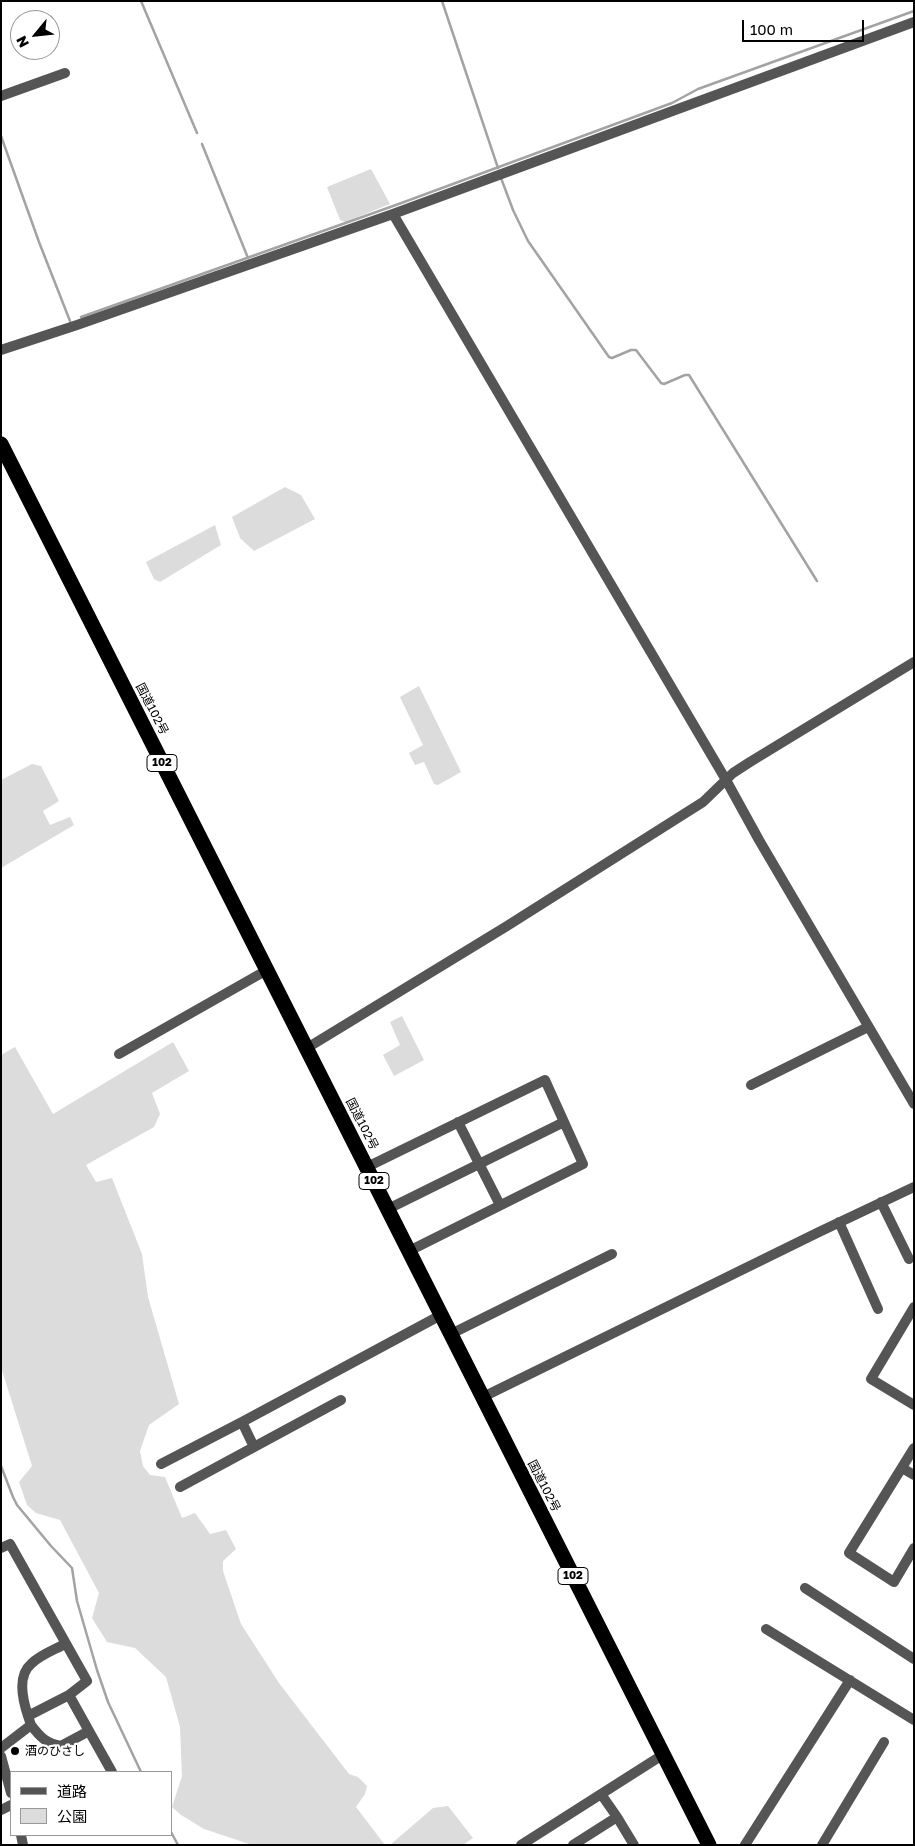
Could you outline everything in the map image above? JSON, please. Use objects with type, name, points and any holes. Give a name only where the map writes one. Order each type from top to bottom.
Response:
[{"type":"highway","name":"国道102号","points":[[1,444],[709,1845]]},
{"type":"street","points":[[1,350],[393,214],[914,22]]},
{"type":"street","points":[[1,96],[65,73]]},
{"type":"street","points":[[393,214],[914,1104]]},
{"type":"street","points":[[307,1048],[508,926],[702,802],[726,780],[750,762],[914,662]]},
{"type":"street","points":[[119,1054],[267,970]]},
{"type":"street","points":[[751,1085],[868,1027]]},
{"type":"street","points":[[367,1168],[545,1080],[583,1164],[409,1251]]},
{"type":"street","points":[[458,1122],[500,1205]]},
{"type":"street","points":[[388,1209],[564,1122]]},
{"type":"street","points":[[483,1397],[914,1187]]},
{"type":"street","points":[[881,1202],[909,1260]]},
{"type":"street","points":[[839,1222],[878,1309]]},
{"type":"street","points":[[451,1334],[612,1254]]},
{"type":"street","points":[[914,1307],[871,1379],[914,1405]]},
{"type":"street","points":[[160,1464],[441,1315]]},
{"type":"street","points":[[180,1487],[341,1400]]},
{"type":"street","points":[[242,1422],[254,1447]]},
{"type":"street","points":[[914,1448],[849,1554],[894,1582],[914,1548]]},
{"type":"street","points":[[902,1468],[914,1475]]},
{"type":"street","points":[[1,1548],[10,1544],[87,1681],[83,1686],[29,1720],[1,1748]]},
{"type":"street","points":[[804,1588],[914,1659]]},
{"type":"street","points":[[766,1629],[914,1720]]},
{"type":"street","points":[[65,1644],[33,1662],[28,1667],[22,1690],[24,1704],[29,1720],[40,1738],[48,1743],[61,1746],[89,1731]]},
{"type":"street","points":[[745,1845],[850,1680]]},
{"type":"street","points":[[69,1694],[111,1771]]},
{"type":"street","points":[[822,1845],[884,1742]]},
{"type":"street","points":[[525,1843],[664,1754]]},
{"type":"street","points":[[1,1756],[10,1789]]},
{"type":"street","points":[[601,1794],[634,1845]]},
{"type":"street","points":[[573,1845],[616,1817]]},
{"type":"green space","points":[[371,169],[390,204],[345,222],[340,220],[327,187]]},
{"type":"green space","points":[[285,487],[301,495],[315,519],[254,551],[240,538],[232,517]]},
{"type":"green space","points":[[215,525],[221,545],[160,582],[154,579],[146,562]]},
{"type":"green space","points":[[419,686],[461,772],[438,785],[434,784],[424,762],[415,765],[409,753],[423,745],[400,697]]},
{"type":"green space","points":[[32,764],[41,766],[59,801],[43,811],[50,825],[70,817],[74,825],[1,868],[1,780]]},
{"type":"green space","points":[[402,1016],[424,1060],[394,1076],[383,1055],[400,1045],[390,1022]]},
{"type":"green space","points":[[173,1042],[189,1071],[152,1093],[160,1114],[154,1127],[86,1165],[96,1182],[112,1178],[142,1254],[148,1297],[179,1404],[149,1425],[140,1451],[143,1466],[150,1475],[165,1477],[182,1518],[195,1513],[210,1534],[226,1530],[236,1549],[223,1561],[223,1571],[241,1624],[279,1683],[349,1774],[358,1777],[367,1786],[365,1794],[356,1807],[385,1845],[252,1845],[204,1829],[172,1807],[182,1776],[180,1727],[166,1677],[135,1648],[107,1642],[92,1618],[99,1593],[60,1520],[36,1513],[27,1505],[19,1482],[32,1466],[1,1367],[1,1055],[15,1047],[53,1114]]},
{"type":"green space","points":[[448,1806],[473,1838],[463,1845],[390,1845],[433,1808]]},
{"type":"waterway","points":[[141,1],[197,133]]},
{"type":"waterway","points":[[442,1],[498,168]]},
{"type":"waterway","points":[[81,317],[396,205],[672,103],[698,89],[914,11]]},
{"type":"waterway","points":[[1,136],[70,321]]},
{"type":"waterway","points":[[202,144],[248,258]]},
{"type":"waterway","points":[[501,178],[513,210],[528,241],[609,357],[612,358],[631,350],[636,350],[661,383],[664,384],[689,375],[817,581]]},
{"type":"waterway","points":[[1,1466],[17,1505],[72,1568],[77,1601],[97,1670],[108,1702],[141,1771]]},
{"type":"waterway","points":[[172,1834],[178,1845]]},
{"type":"place","name":"酒のひさし","points":[[15,1751]]}]
